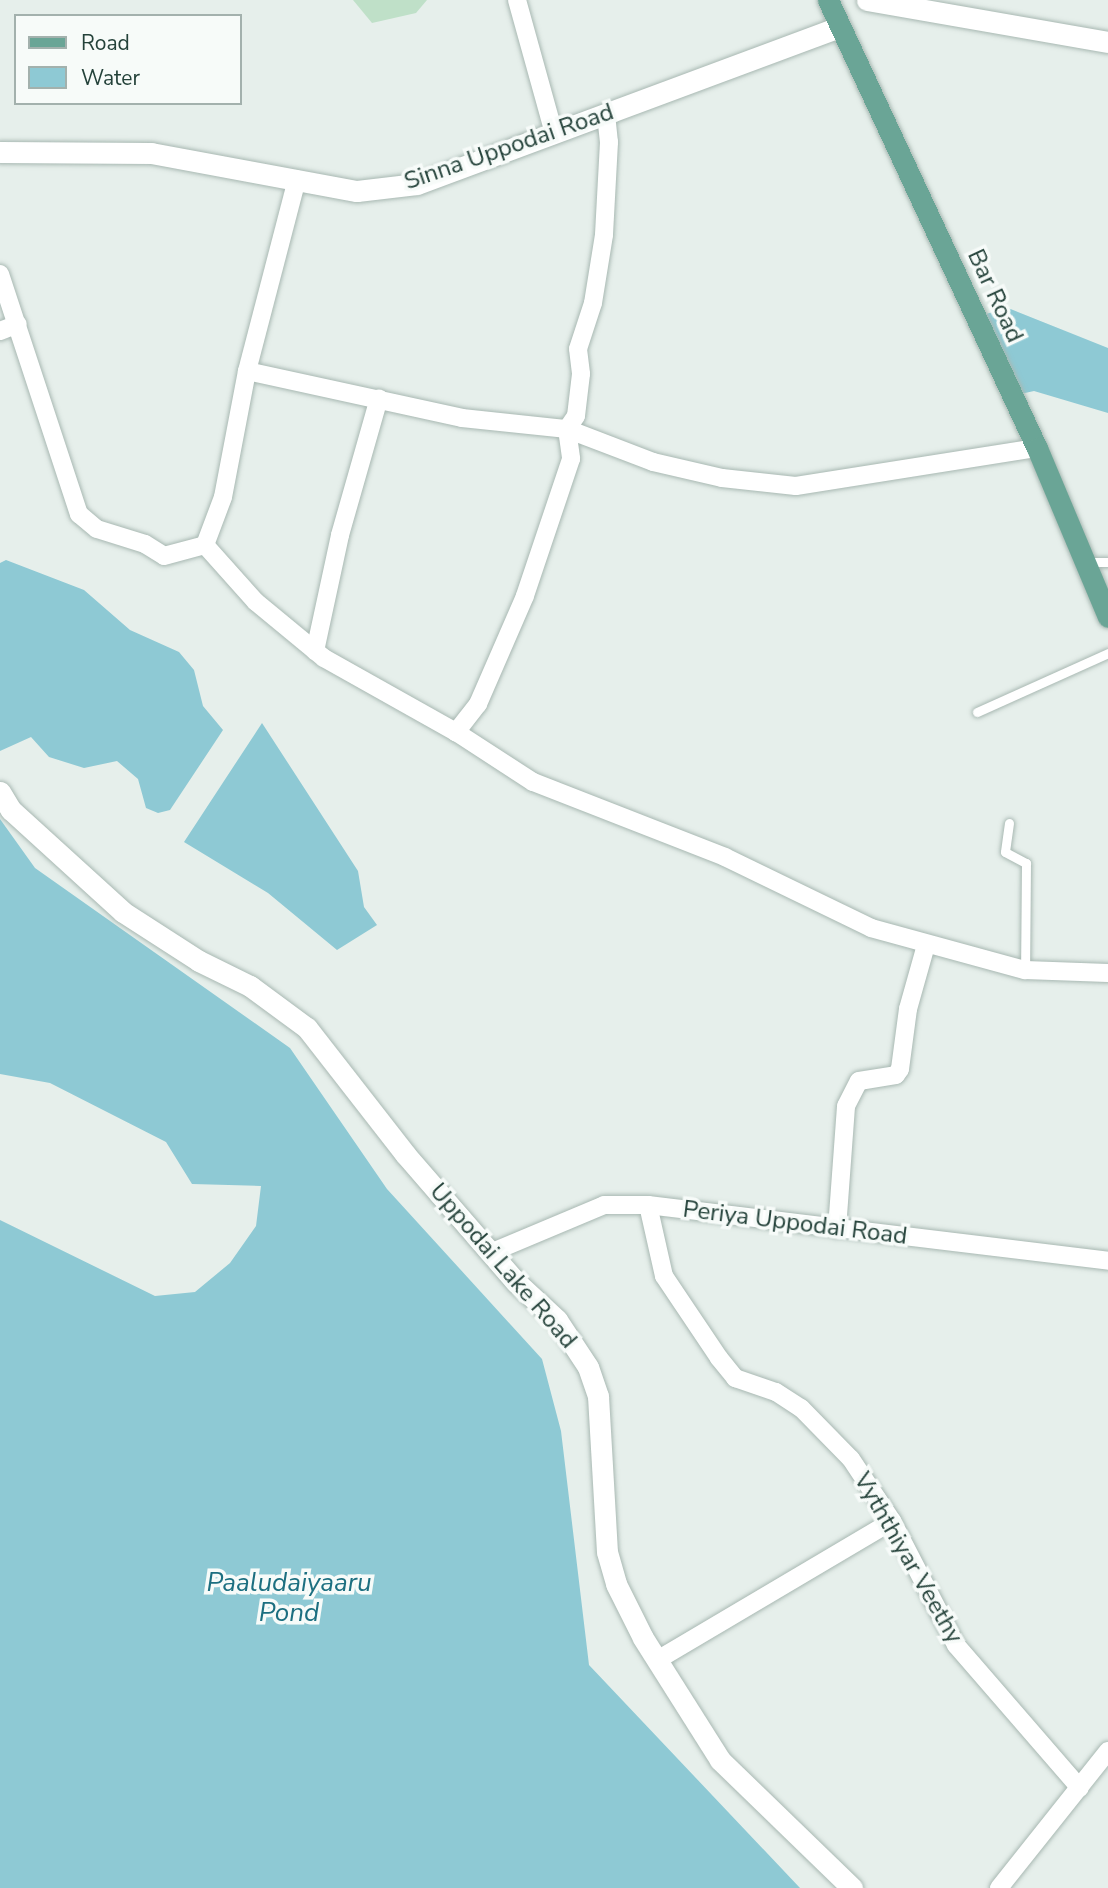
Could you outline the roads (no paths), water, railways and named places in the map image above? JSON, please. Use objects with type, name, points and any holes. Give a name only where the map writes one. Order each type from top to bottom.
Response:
[{"type":"main road","name":"Bar Road","points":[[828,0],[1037,448],[1108,617]]},
{"type":"street","points":[[517,0],[553,130]]},
{"type":"street","points":[[867,0],[1108,42]]},
{"type":"street","name":"Sinna Uppodai Road","points":[[0,152],[151,153],[357,191],[417,184],[553,130],[606,114],[840,27]]},
{"type":"street","points":[[456,732],[478,704],[529,585],[571,459],[567,429],[576,416],[581,374],[578,349],[593,303],[604,234],[609,142],[606,114]]},
{"type":"street","points":[[205,545],[223,497],[247,370],[297,179]]},
{"type":"street","points":[[0,274],[79,514],[97,529],[145,544],[164,556],[205,545]]},
{"type":"street","points":[[0,331],[18,324]]},
{"type":"street","points":[[247,370],[462,418],[567,429],[653,462],[722,478],[796,485],[1037,448]]},
{"type":"street","points":[[315,651],[344,523],[379,398]]},
{"type":"street","points":[[205,545],[256,602],[315,651],[456,732],[533,782],[725,858],[872,928],[926,946],[1025,970],[1108,973]]},
{"type":"street","name":"Uppodai Lake Road","points":[[0,792],[11,810],[123,912],[199,961],[250,986],[307,1028],[490,1253],[557,1320],[587,1367],[598,1396],[604,1444],[607,1552],[634,1620],[720,1760],[852,1888]]},
{"type":"street","points":[[837,1229],[846,1106],[859,1081],[896,1075],[900,1069],[908,1009],[926,946]]},
{"type":"street","name":"Periya Uppodai Road","points":[[490,1253],[604,1205],[648,1205],[1108,1261]]},
{"type":"street","name":"Vyththiyar Veethy","points":[[648,1205],[664,1276],[719,1358],[735,1378],[776,1392],[802,1408],[851,1459],[892,1521],[956,1645],[1080,1788]]},
{"type":"street","points":[[659,1659],[892,1521]]},
{"type":"street","points":[[999,1888],[1080,1788],[1106,1761]]},
{"type":"lane","points":[[1085,562],[1108,562]]},
{"type":"lane","points":[[977,712],[1108,653]]},
{"type":"lane","points":[[1009,823],[1005,852],[1026,863],[1025,970]]},
{"type":"water","points":[[1008,308],[1108,348],[1108,413],[1034,391],[1016,395],[982,315]]},
{"type":"water","points":[[6,560],[84,590],[130,630],[179,652],[194,670],[203,706],[223,730],[170,810],[158,813],[146,808],[138,779],[117,761],[84,768],[49,757],[31,737],[0,751],[0,563]]},
{"type":"water","points":[[262,723],[358,871],[364,907],[377,925],[337,950],[268,893],[184,842]]},
{"type":"water","name":"Paaludaiyaaru Pond","points":[[0,819],[35,868],[290,1048],[387,1189],[542,1359],[561,1431],[589,1665],[800,1888],[0,1888],[0,1220],[155,1296],[195,1292],[230,1263],[256,1226],[261,1186],[192,1184],[166,1142],[50,1083],[0,1074]]}]
